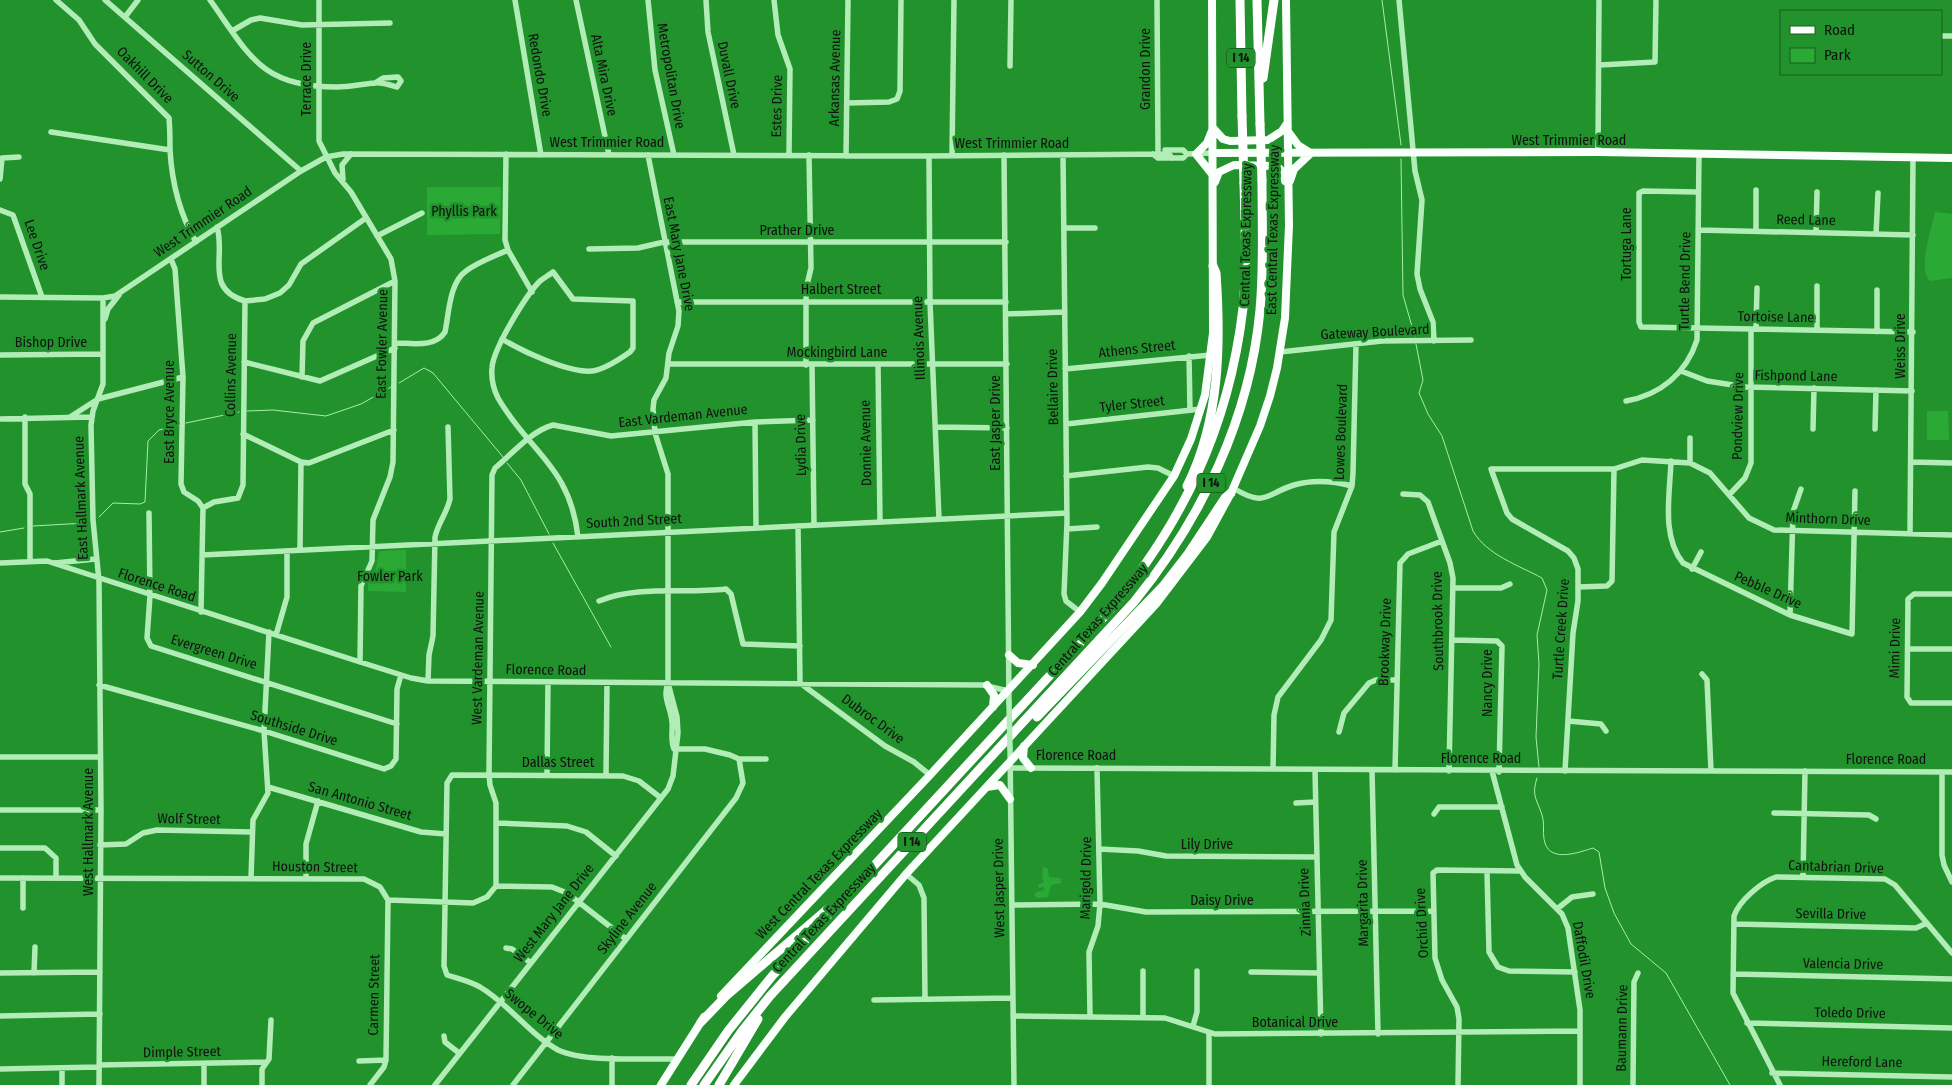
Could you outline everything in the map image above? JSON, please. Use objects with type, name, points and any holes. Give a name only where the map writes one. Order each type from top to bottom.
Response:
[{"type":"highway","points":[[1235,0],[1240,28]]},
{"type":"highway","name":"Central Texas Expressway","points":[[691,1085],[752,999],[1103,618],[1147,564],[1167,534],[1197,477],[1213,438],[1235,356],[1244,284],[1240,0]]},
{"type":"highway","name":"Central Texas Expressway","points":[[704,1085],[742,1031],[770,996],[1134,602],[1163,565],[1196,512],[1221,461],[1234,427],[1254,350],[1260,310],[1262,180],[1257,0]]},
{"type":"highway","points":[[1259,103],[1274,0]]},
{"type":"highway","points":[[1167,534],[1169,520],[1198,457],[1215,387],[1219,352],[1219,319],[1216,273],[1213,266]]},
{"type":"highway","points":[[1020,727],[1030,724],[1164,585],[1188,554],[1225,498],[1232,491]]},
{"type":"highway","points":[[701,1022],[727,995],[821,914],[847,895]]},
{"type":"highway","points":[[719,1085],[770,996]]},
{"type":"main road","points":[[1008,691],[1080,612],[1102,583],[1174,476],[1202,409],[1211,355],[1214,177],[1212,0]]},
{"type":"main road","name":"East Central Texas Expressway","points":[[1010,764],[1024,746],[1156,604],[1207,537],[1232,491],[1260,426],[1280,352],[1288,272],[1286,0]]},
{"type":"main road","points":[[1213,128],[1223,139],[1230,141],[1268,140],[1282,132],[1287,126],[1298,144],[1310,153],[1294,170],[1288,187]]},
{"type":"main road","points":[[1213,128],[1206,143],[1196,154],[1208,166],[1214,177]]},
{"type":"main road","name":"West Trimmier Road","points":[[1213,153],[1598,152],[1952,158]]},
{"type":"main road","points":[[1213,187],[1216,176],[1226,168],[1234,165],[1272,164],[1283,172],[1288,187]]},
{"type":"main road","points":[[1009,655],[1018,663],[1032,665]]},
{"type":"main road","points":[[987,685],[994,695],[993,707]]},
{"type":"main road","name":"West Central Texas Expressway","points":[[661,1085],[701,1022],[734,980],[1008,691]]},
{"type":"main road","points":[[1024,746],[1023,758],[1031,768]]},
{"type":"main road","points":[[734,1085],[785,1017],[906,874],[985,787],[1010,764]]},
{"type":"main road","points":[[985,787],[1000,785],[1010,799]]},
{"type":"street","name":"Oakhill Drive","points":[[56,0],[79,20],[95,44],[165,113],[170,125],[170,150],[178,202],[184,221],[196,242]]},
{"type":"street","name":"Sutton Drive","points":[[105,0],[301,171]]},
{"type":"street","points":[[125,17],[138,0]]},
{"type":"street","points":[[210,0],[252,57],[266,70],[292,83],[356,87],[375,83]]},
{"type":"street","name":"Terrace Drive","points":[[319,0],[318,135],[326,157]]},
{"type":"street","name":"Redondo Drive","points":[[515,0],[541,155]]},
{"type":"street","name":"Alta Mira Drive","points":[[576,0],[609,155]]},
{"type":"street","name":"Metropolitan Drive","points":[[648,0],[654,62],[674,155]]},
{"type":"street","name":"Duvall Drive","points":[[706,0],[708,32],[734,155]]},
{"type":"street","name":"Estes Drive","points":[[774,0],[778,35],[790,68],[789,155]]},
{"type":"street","name":"Arkansas Avenue","points":[[846,156],[848,0]]},
{"type":"street","points":[[847,103],[889,102],[897,99],[900,91],[901,0]]},
{"type":"street","points":[[952,155],[954,0]]},
{"type":"street","points":[[1010,66],[1011,0]]},
{"type":"street","name":"Grandon Drive","points":[[1155,152],[1158,138],[1157,0]]},
{"type":"street","points":[[1399,0],[1415,152],[1415,171],[1422,200],[1417,274],[1420,289],[1433,322],[1434,341]]},
{"type":"street","points":[[1598,152],[1600,0]]},
{"type":"street","points":[[1600,64],[1655,62],[1656,0]]},
{"type":"street","points":[[232,30],[251,20],[260,18],[289,24],[390,23]]},
{"type":"street","points":[[51,132],[170,150]]},
{"type":"street","points":[[1146,154],[1158,138]]},
{"type":"street","name":"West Trimmier Road","points":[[0,297],[103,298],[119,294],[301,171],[326,157],[351,154],[930,156],[1146,154],[1183,150],[1187,154],[1213,153]]},
{"type":"street","name":"West Trimmier Road","points":[[1155,152],[1158,158],[1183,158],[1187,154]]},
{"type":"street","points":[[343,180],[342,164],[351,154]]},
{"type":"street","points":[[506,154],[505,240],[508,250],[532,292]]},
{"type":"street","name":"Turtle Bend Drive","points":[[1626,401],[1653,394],[1667,385],[1681,371],[1693,352],[1698,328],[1699,154]]},
{"type":"street","name":"East Mary Jane Drive","points":[[648,155],[677,302],[678,326],[669,353],[666,378],[654,400],[653,409],[655,433],[667,467],[668,532]]},
{"type":"street","name":"Lydia Drive","points":[[808,155],[811,268],[806,302],[813,420],[814,525]]},
{"type":"street","name":"East Jasper Drive","points":[[1004,155],[1008,691]]},
{"type":"street","name":"Bellaire Drive","points":[[1063,155],[1067,513],[1064,594],[1066,601],[1080,612]]},
{"type":"street","name":"Illinois Avenue","points":[[930,156],[930,302],[932,365],[937,427],[939,519]]},
{"type":"street","points":[[0,179],[2,158],[19,157]]},
{"type":"street","name":"East Fowler Avenue","points":[[326,157],[335,173],[343,180],[390,259],[395,281],[392,469],[373,520],[374,547],[372,562],[361,586],[360,662]]},
{"type":"street","name":"Weiss Drive","points":[[1910,534],[1913,157]]},
{"type":"street","points":[[1756,190],[1756,232]]},
{"type":"street","name":"Tortuga Lane","points":[[1640,326],[1639,193],[1643,191],[1698,192]]},
{"type":"street","points":[[1816,232],[1817,192]]},
{"type":"street","points":[[1876,234],[1878,193]]},
{"type":"street","name":"Lee Drive","points":[[0,210],[13,215],[42,298]]},
{"type":"street","points":[[376,236],[422,213]]},
{"type":"street","points":[[217,227],[219,239],[219,277],[221,283],[227,291],[245,301],[266,299],[280,293],[307,258],[366,218]]},
{"type":"street","points":[[1064,228],[1095,228]]},
{"type":"street","name":"Reed Lane","points":[[1698,230],[1913,235]]},
{"type":"street","name":"Prather Drive","points":[[589,249],[638,248],[664,242],[1006,242]]},
{"type":"street","points":[[244,362],[302,377],[324,380],[395,346],[432,343],[442,337],[445,332],[453,292],[460,276],[466,270],[508,250]]},
{"type":"street","name":"East Bryce Avenue","points":[[171,259],[175,269],[183,377],[181,484],[184,492],[198,500],[204,508]]},
{"type":"street","points":[[502,339],[540,359],[584,370],[598,370],[630,352],[633,348],[633,301],[573,299],[553,272],[540,281],[502,339],[492,368],[494,388],[503,407],[558,474],[568,493],[574,511],[578,537]]},
{"type":"street","points":[[302,377],[303,341],[313,323],[395,281]]},
{"type":"street","points":[[1817,286],[1817,330]]},
{"type":"street","name":"Pondview Drive","points":[[1729,495],[1745,478],[1751,463],[1751,387],[1753,329],[1757,288]]},
{"type":"street","points":[[1877,290],[1877,332]]},
{"type":"street","points":[[103,326],[108,309],[119,294]]},
{"type":"street","points":[[0,419],[91,416],[103,384],[103,298]]},
{"type":"street","name":"Collins Avenue","points":[[204,508],[214,502],[234,500],[240,494],[243,485],[245,301]]},
{"type":"street","name":"Halbert Street","points":[[677,302],[1006,302]]},
{"type":"street","points":[[1006,314],[1065,312]]},
{"type":"street","name":"Tortoise Lane","points":[[1640,326],[1913,332]]},
{"type":"street","name":"Gateway Boulevard","points":[[1280,352],[1356,344],[1471,340]]},
{"type":"street","name":"Lowes Boulevard","points":[[1273,770],[1274,715],[1278,698],[1321,640],[1330,620],[1334,532],[1352,486],[1356,344]]},
{"type":"street","name":"Bishop Drive","points":[[0,355],[103,354]]},
{"type":"street","name":"Athens Street","points":[[1065,368],[1211,355]]},
{"type":"street","points":[[1189,356],[1190,410]]},
{"type":"street","name":"Mockingbird Lane","points":[[668,364],[1007,364]]},
{"type":"street","name":"Donnie Avenue","points":[[878,364],[880,522]]},
{"type":"street","name":"Fishpond Lane","points":[[1681,371],[1708,381],[1751,387],[1912,390]]},
{"type":"street","points":[[70,417],[98,399],[183,377]]},
{"type":"street","points":[[1813,429],[1814,388]]},
{"type":"street","points":[[1875,429],[1876,390]]},
{"type":"street","name":"Tyler Street","points":[[1066,424],[1202,409]]},
{"type":"street","name":"East Hallmark Avenue","points":[[91,416],[92,520],[98,579]]},
{"type":"street","points":[[24,418],[25,484],[30,494],[30,562]]},
{"type":"street","name":"East Vardeman Avenue","points":[[492,541],[493,472],[529,439],[553,424],[611,436],[755,422],[813,420]]},
{"type":"street","points":[[755,422],[756,528]]},
{"type":"street","points":[[428,681],[429,655],[433,636],[436,529],[448,511],[450,499],[448,427]]},
{"type":"street","points":[[937,427],[1007,428]]},
{"type":"street","points":[[243,434],[301,462],[308,463],[394,430]]},
{"type":"street","points":[[1690,438],[1690,463]]},
{"type":"street","name":"Minthorn Drive","points":[[1491,469],[1614,470],[1642,460],[1671,460],[1690,463],[1710,473],[1742,511],[1758,524],[1774,530],[1952,535]]},
{"type":"street","name":"Pebble Drive","points":[[1671,460],[1670,533],[1677,556],[1692,569],[1790,615],[1852,634],[1854,533]]},
{"type":"street","points":[[300,550],[301,462]]},
{"type":"street","points":[[1911,462],[1952,463]]},
{"type":"street","points":[[1066,476],[1148,466],[1158,468],[1174,476]]},
{"type":"street","name":"Turtle Creek Drive","points":[[1491,469],[1507,513],[1512,519],[1568,551],[1574,558],[1578,569],[1565,771]]},
{"type":"street","points":[[1578,587],[1607,586],[1612,581],[1614,470]]},
{"type":"street","points":[[1232,491],[1252,498],[1263,499],[1306,483],[1330,481],[1352,486]]},
{"type":"street","points":[[1790,615],[1793,512],[1801,488]]},
{"type":"street","points":[[1854,533],[1855,491]]},
{"type":"street","name":"Southbrook Drive","points":[[1403,494],[1420,495],[1428,502],[1450,563],[1453,588],[1449,771]]},
{"type":"street","points":[[201,612],[204,508]]},
{"type":"street","name":"Evergreen Drive","points":[[149,513],[150,596],[147,638],[152,646],[396,724]]},
{"type":"street","name":"South 2nd Street","points":[[202,556],[1067,513]]},
{"type":"street","points":[[798,526],[800,683]]},
{"type":"street","points":[[1067,529],[1097,527]]},
{"type":"street","name":"West Mary Jane Drive","points":[[435,1085],[661,798],[672,776],[674,718],[666,696],[668,683],[668,532]]},
{"type":"street","name":"West Vardeman Avenue","points":[[492,541],[489,774],[496,803],[496,886]]},
{"type":"street","name":"Brookway Drive","points":[[1395,770],[1400,563],[1408,554],[1442,541]]},
{"type":"street","points":[[276,635],[287,597],[287,551]]},
{"type":"street","points":[[1692,569],[1701,552]]},
{"type":"street","points":[[0,562],[51,563],[95,559]]},
{"type":"street","points":[[51,563],[98,579]]},
{"type":"street","name":"Florence Road","points":[[98,579],[401,675],[428,681],[987,685],[1008,691]]},
{"type":"street","name":"West Hallmark Avenue","points":[[98,579],[101,810],[99,1085]]},
{"type":"street","points":[[1453,588],[1501,588],[1510,584]]},
{"type":"street","points":[[599,602],[608,598],[635,593],[726,589],[731,594],[743,644],[800,646]]},
{"type":"street","name":"Mimi Drive","points":[[1952,594],[1910,596],[1908,599],[1908,701],[1911,703],[1952,703]]},
{"type":"street","points":[[251,878],[253,820],[268,793],[264,731],[269,632]]},
{"type":"street","name":"Nancy Drive","points":[[1452,640],[1497,641],[1502,646],[1496,771]]},
{"type":"street","points":[[1908,649],[1952,649]]},
{"type":"street","points":[[1702,674],[1707,680],[1710,771]]},
{"type":"street","name":"Southside Drive","points":[[99,685],[264,731],[384,768],[391,766],[396,759],[397,689],[401,675]]},
{"type":"street","points":[[1339,732],[1344,713],[1369,683],[1376,680],[1397,680]]},
{"type":"street","points":[[548,682],[548,775]]},
{"type":"street","points":[[606,775],[607,683]]},
{"type":"street","name":"Dubroc Drive","points":[[800,683],[886,746],[914,762],[930,775]]},
{"type":"street","name":"West Jasper Drive","points":[[1008,691],[1014,1085]]},
{"type":"street","points":[[1568,721],[1601,724],[1606,731]]},
{"type":"street","points":[[674,749],[705,749],[739,759],[766,759]]},
{"type":"street","points":[[0,757],[100,757]]},
{"type":"street","name":"Skyline Avenue","points":[[513,1085],[741,790],[743,783],[739,759]]},
{"type":"street","name":"Florence Road","points":[[1010,764],[1031,768],[1952,772]]},
{"type":"street","name":"Marigold Drive","points":[[1090,1016],[1089,952],[1099,921],[1100,904],[1097,768]]},
{"type":"street","name":"Zinnia Drive","points":[[1315,770],[1321,1034]]},
{"type":"street","name":"Margarita Drive","points":[[1372,770],[1378,1034]]},
{"type":"street","name":"Daffodil Drive","points":[[1496,771],[1502,808],[1520,871],[1557,909],[1568,928],[1580,1010],[1580,1085]]},
{"type":"street","points":[[1803,877],[1806,771]]},
{"type":"street","points":[[1942,772],[1942,856],[1952,882]]},
{"type":"street","name":"Dallas Street","points":[[446,834],[447,783],[456,774],[606,775],[630,777],[661,798]]},
{"type":"street","name":"San Antonio Street","points":[[268,787],[421,832],[446,834]]},
{"type":"street","points":[[306,878],[306,844],[318,801]]},
{"type":"street","points":[[1296,802],[1315,802]]},
{"type":"street","points":[[1434,814],[1439,807],[1502,808]]},
{"type":"street","points":[[0,810],[101,810]]},
{"type":"street","points":[[1774,813],[1869,815],[1876,819]]},
{"type":"street","points":[[497,823],[567,826],[586,832],[616,856]]},
{"type":"street","name":"Wolf Street","points":[[100,845],[126,844],[143,833],[157,830],[252,832]]},
{"type":"street","points":[[445,902],[446,834]]},
{"type":"street","points":[[0,848],[45,848],[56,858],[56,878]]},
{"type":"street","name":"Lily Drive","points":[[1099,849],[1138,850],[1166,856],[1316,857]]},
{"type":"street","name":"Orchid Drive","points":[[1458,1085],[1457,1007],[1442,980],[1435,958],[1433,873],[1437,870],[1520,871]]},
{"type":"street","points":[[1487,871],[1489,952],[1494,963],[1509,971],[1575,972]]},
{"type":"street","points":[[906,874],[919,885],[924,898],[925,999]]},
{"type":"street","name":"Cantabrian Drive","points":[[1780,1085],[1747,1023],[1734,992],[1734,924],[1736,909],[1766,882],[1776,877],[1885,879],[1895,885],[1952,953]]},
{"type":"street","name":"Houston Street","points":[[0,878],[306,878],[371,881],[380,887],[388,900]]},
{"type":"street","points":[[23,878],[23,908]]},
{"type":"street","points":[[388,900],[473,903],[482,901],[496,886],[552,887],[567,893],[626,939]]},
{"type":"street","points":[[1557,909],[1572,897],[1593,894]]},
{"type":"street","name":"Carmen Street","points":[[386,1060],[388,900]]},
{"type":"street","name":"Swope Drive","points":[[445,902],[444,966],[447,976],[481,988],[546,1042],[559,1050],[574,1055],[612,1058],[677,1059]]},
{"type":"street","name":"Daisy Drive","points":[[1012,905],[1100,904],[1146,912],[1433,911]]},
{"type":"street","name":"Sevilla Drive","points":[[1734,924],[1916,928],[1927,923]]},
{"type":"street","points":[[34,973],[35,947]]},
{"type":"street","points":[[506,948],[512,949],[531,963]]},
{"type":"street","points":[[1143,971],[1143,1016]]},
{"type":"street","points":[[1193,1026],[1197,1012],[1197,971]]},
{"type":"street","points":[[0,973],[100,972]]},
{"type":"street","points":[[1251,972],[1319,973]]},
{"type":"street","name":"Baumann Drive","points":[[1633,1085],[1634,982],[1638,973]]},
{"type":"street","name":"Valencia Drive","points":[[1733,974],[1952,979]]},
{"type":"street","points":[[874,1000],[1013,998]]},
{"type":"street","points":[[0,1016],[100,1014]]},
{"type":"street","name":"Botanical Drive","points":[[1013,1016],[1143,1016],[1172,1019],[1209,1033],[1458,1034],[1580,1032]]},
{"type":"street","points":[[262,1085],[262,1070],[269,1060],[271,1020]]},
{"type":"street","name":"Toledo Drive","points":[[1747,1023],[1952,1028]]},
{"type":"street","points":[[1209,1033],[1209,1085]]},
{"type":"street","points":[[444,1036],[445,1042],[459,1054]]},
{"type":"street","points":[[612,1058],[612,1085]]},
{"type":"street","points":[[360,1061],[386,1060],[384,1066],[370,1085]]},
{"type":"street","name":"Dimple Street","points":[[0,1069],[266,1062]]},
{"type":"street","points":[[204,1064],[204,1085]]},
{"type":"street","points":[[62,1068],[62,1085]]},
{"type":"street","name":"Hereford Lane","points":[[1772,1073],[1952,1076]]},
{"type":"green space","name":"Phyllis Park","points":[[427,187],[501,187],[500,234],[427,235]]},
{"type":"green space","points":[[1935,212],[1952,214],[1952,278],[1930,281],[1926,275],[1925,258]]},
{"type":"green space","points":[[1927,411],[1948,411],[1949,440],[1927,440]]},
{"type":"green space","name":"Fowler Park","points":[[406,550],[406,592],[368,591],[368,578],[376,569],[379,551]]},
{"type":"green space","points":[[1043,867],[1048,869],[1049,877],[1060,878],[1062,883],[1051,885],[1048,897],[1037,898],[1034,895],[1044,890],[1044,887],[1039,888],[1038,885],[1044,882],[1042,876]]},
{"type":"waterway","points":[[1382,0],[1401,145]]},
{"type":"waterway","points":[[1401,159],[1403,295],[1415,337]]},
{"type":"waterway","points":[[1416,344],[1423,380],[1419,393],[1428,414],[1442,436],[1473,531],[1486,547],[1513,564],[1542,578],[1547,590],[1537,635],[1539,664],[1536,737],[1539,767]]},
{"type":"waterway","points":[[399,383],[424,368],[433,373],[503,457]]},
{"type":"waterway","points":[[247,411],[273,410],[326,416],[361,404],[391,387]]},
{"type":"waterway","points":[[186,423],[239,412]]},
{"type":"waterway","points":[[99,517],[113,503],[140,504],[145,502],[148,441],[159,430],[179,425]]},
{"type":"waterway","points":[[507,463],[521,480],[549,534]]},
{"type":"waterway","points":[[33,526],[86,523]]},
{"type":"waterway","points":[[0,532],[24,528]]},
{"type":"waterway","points":[[553,543],[611,647]]},
{"type":"waterway","points":[[1537,778],[1535,797],[1543,818],[1544,840],[1548,849],[1553,853],[1559,854],[1574,853],[1593,848],[1599,852],[1605,888],[1614,913],[1631,944],[1666,973],[1730,1085]]}]
